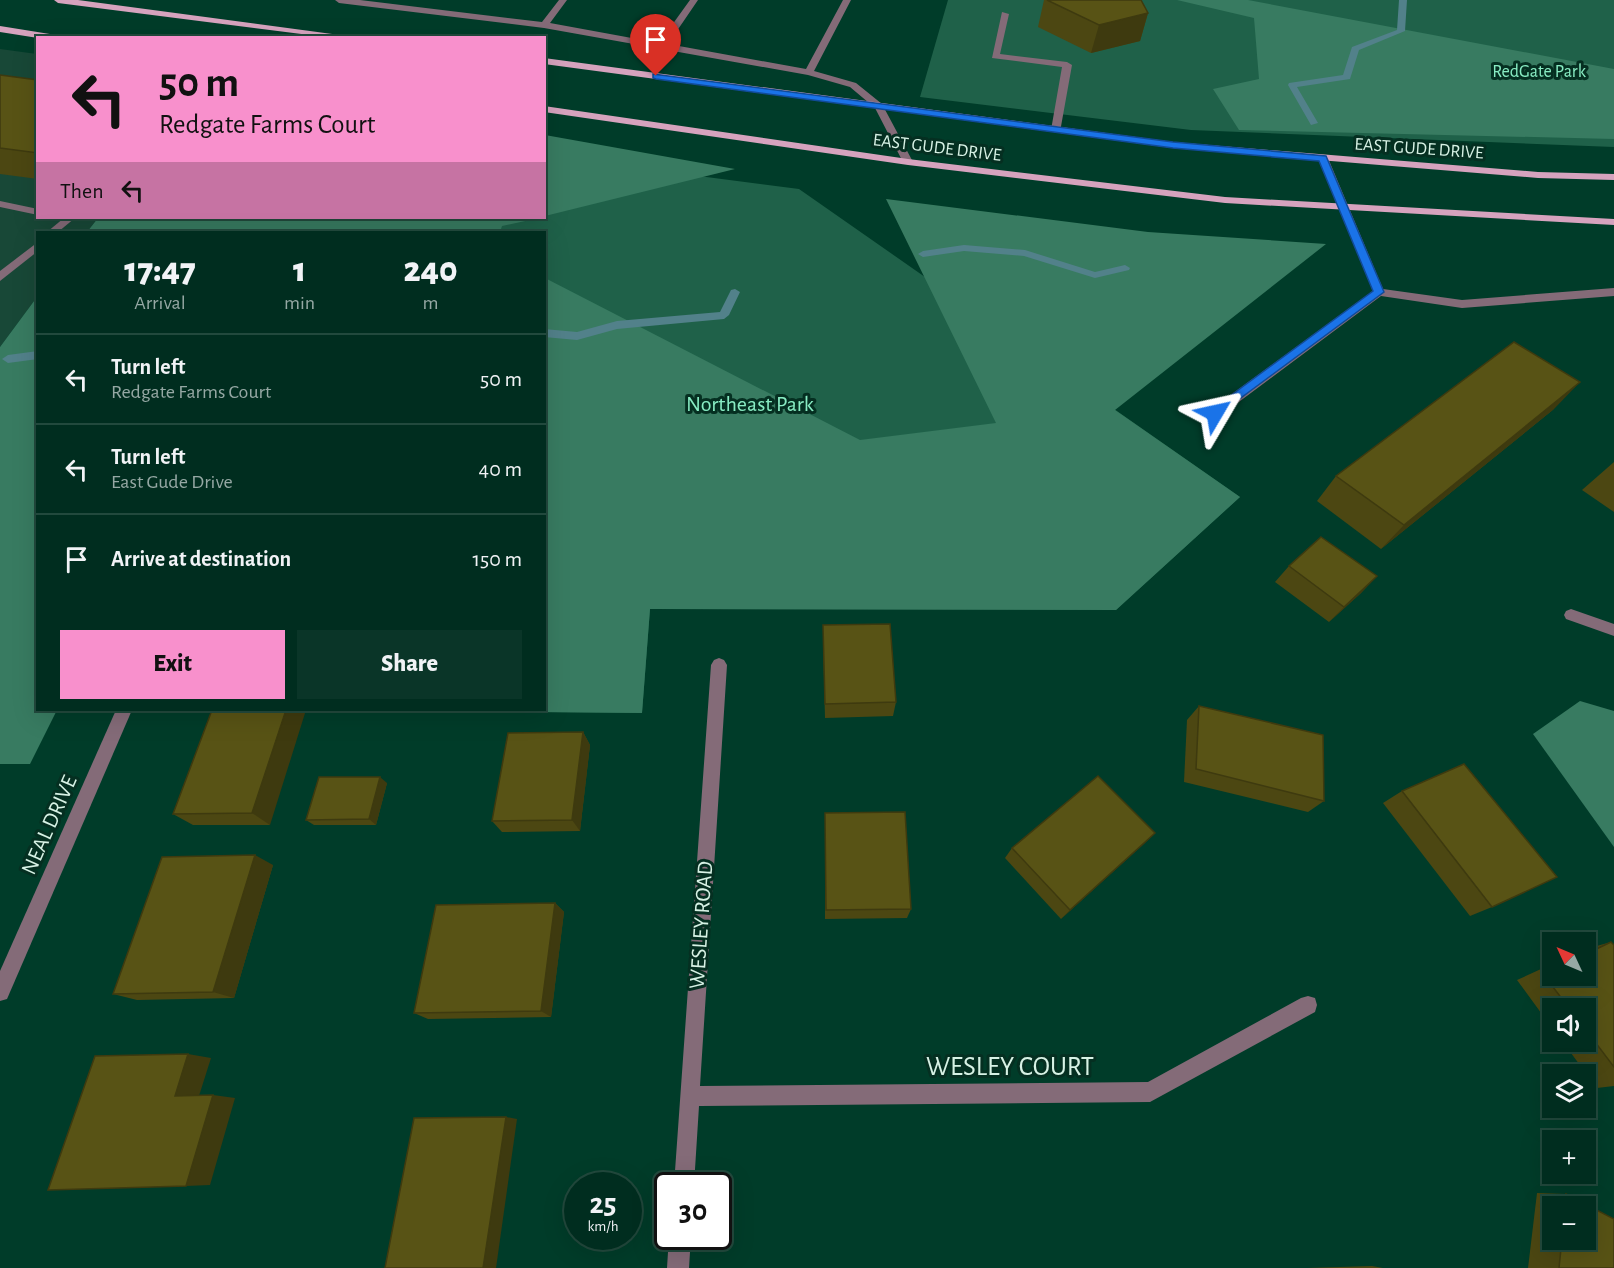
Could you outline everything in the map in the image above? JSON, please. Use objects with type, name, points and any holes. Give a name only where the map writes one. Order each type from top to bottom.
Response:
[{"type":"main road","points":[[58,0],[341,36]]},
{"type":"main road","points":[[0,29],[44,36]]},
{"type":"main road","name":"EAST GUDE DRIVE","points":[[546,61],[1173,145],[1538,175],[1614,177]]},
{"type":"main road","name":"EAST GUDE DRIVE","points":[[546,109],[908,162],[1226,200],[1614,222]]},
{"type":"street","points":[[339,0],[544,25],[809,72],[853,84],[879,106],[908,162]]},
{"type":"street","points":[[544,25],[563,0]]},
{"type":"street","points":[[661,47],[694,0]]},
{"type":"street","points":[[809,72],[847,0]]},
{"type":"street","points":[[1005,14],[995,57],[1067,65],[1056,130]]},
{"type":"street","points":[[1323,158],[1379,292]]},
{"type":"street","points":[[0,204],[36,212]]},
{"type":"street","points":[[53,231],[68,219]]},
{"type":"street","points":[[0,277],[36,247]]},
{"type":"street","points":[[1215,413],[1379,292],[1462,304],[1614,292]]},
{"type":"street","points":[[1571,615],[1614,630]]},
{"type":"street","name":"WESLEY ROAD","points":[[685,1172],[719,665]]},
{"type":"street","name":"NEAL DRIVE","points":[[0,992],[124,711]]},
{"type":"street","name":"WESLEY COURT","points":[[690,1096],[1150,1092],[1308,1005]]},
{"type":"street","points":[[678,1268],[679,1250]]},
{"type":"shaded area","points":[[0,49],[36,54],[36,219],[97,219],[88,231],[36,231],[36,298],[0,347]]},
{"type":"green space","name":"RedGate Park","points":[[948,0],[1614,0],[1614,147],[1191,130],[920,97]]},
{"type":"green space","points":[[1177,0],[1248,0],[1614,69],[1614,139],[1239,130],[1213,89],[1259,79],[1254,18]]},
{"type":"green space","points":[[546,135],[735,169],[546,216]]},
{"type":"green space","name":"Northeast Park","points":[[546,156],[799,189],[1240,497],[1116,610],[650,609],[642,713],[415,711],[546,711],[546,231],[105,231],[113,219],[546,219]]},
{"type":"green space","name":"Northeast Park","points":[[886,199],[1148,232],[1326,244],[1115,410],[1240,497],[1116,610],[650,609],[642,713],[415,711],[546,711],[546,279],[860,440],[996,423]]},
{"type":"green space","points":[[97,219],[534,219],[502,226],[500,231],[88,231]]},
{"type":"green space","points":[[36,298],[36,711],[56,711],[30,764],[0,764],[0,347]]},
{"type":"green space","points":[[1580,701],[1614,711],[1614,847],[1533,734]]},
{"type":"building","points":[[1047,0],[1141,0],[1148,13],[1099,25]]},
{"type":"building","points":[[0,75],[36,80],[36,153],[0,148]]},
{"type":"building","points":[[1514,342],[1580,382],[1404,525],[1336,476]]},
{"type":"building","points":[[1321,537],[1377,576],[1344,607],[1289,566]]},
{"type":"building","points":[[890,624],[896,702],[825,704],[823,625]]},
{"type":"building","points":[[1199,706],[1323,735],[1324,801],[1196,769]]},
{"type":"building","points":[[212,711],[286,711],[252,813],[173,814]]},
{"type":"building","points":[[583,732],[572,820],[492,821],[508,733]]},
{"type":"building","points":[[1464,764],[1557,877],[1492,907],[1402,791]]},
{"type":"building","points":[[1098,776],[1155,833],[1070,910],[1012,848]]},
{"type":"building","points":[[319,777],[380,777],[369,819],[306,820]]},
{"type":"building","points":[[905,812],[911,909],[826,910],[825,813]]},
{"type":"building","points":[[255,855],[213,992],[113,994],[162,857]]},
{"type":"building","points":[[555,903],[541,1011],[414,1013],[436,905]]},
{"type":"building","points":[[1611,942],[1614,945],[1614,1067],[1596,1043],[1596,998],[1561,998],[1552,986],[1596,986],[1596,949]]},
{"type":"building","points":[[188,1054],[175,1096],[213,1095],[186,1186],[48,1190],[95,1056]]},
{"type":"building","points":[[506,1117],[483,1268],[385,1268],[414,1118]]},
{"type":"building","points":[[1596,1210],[1614,1219],[1614,1268],[1559,1268],[1561,1250],[1596,1250]]},
{"type":"waterway","points":[[1314,123],[1292,85],[1347,77],[1355,49],[1401,31],[1403,0]]},
{"type":"waterway","points":[[923,254],[964,248],[1025,253],[1095,275],[1125,268]]},
{"type":"waterway","points":[[546,333],[577,336],[617,325],[724,315],[735,292]]},
{"type":"waterway","points":[[8,359],[36,355]]},
{"type":"route","points":[[656,76],[1173,145],[1323,158],[1379,292],[1215,413]]}]
